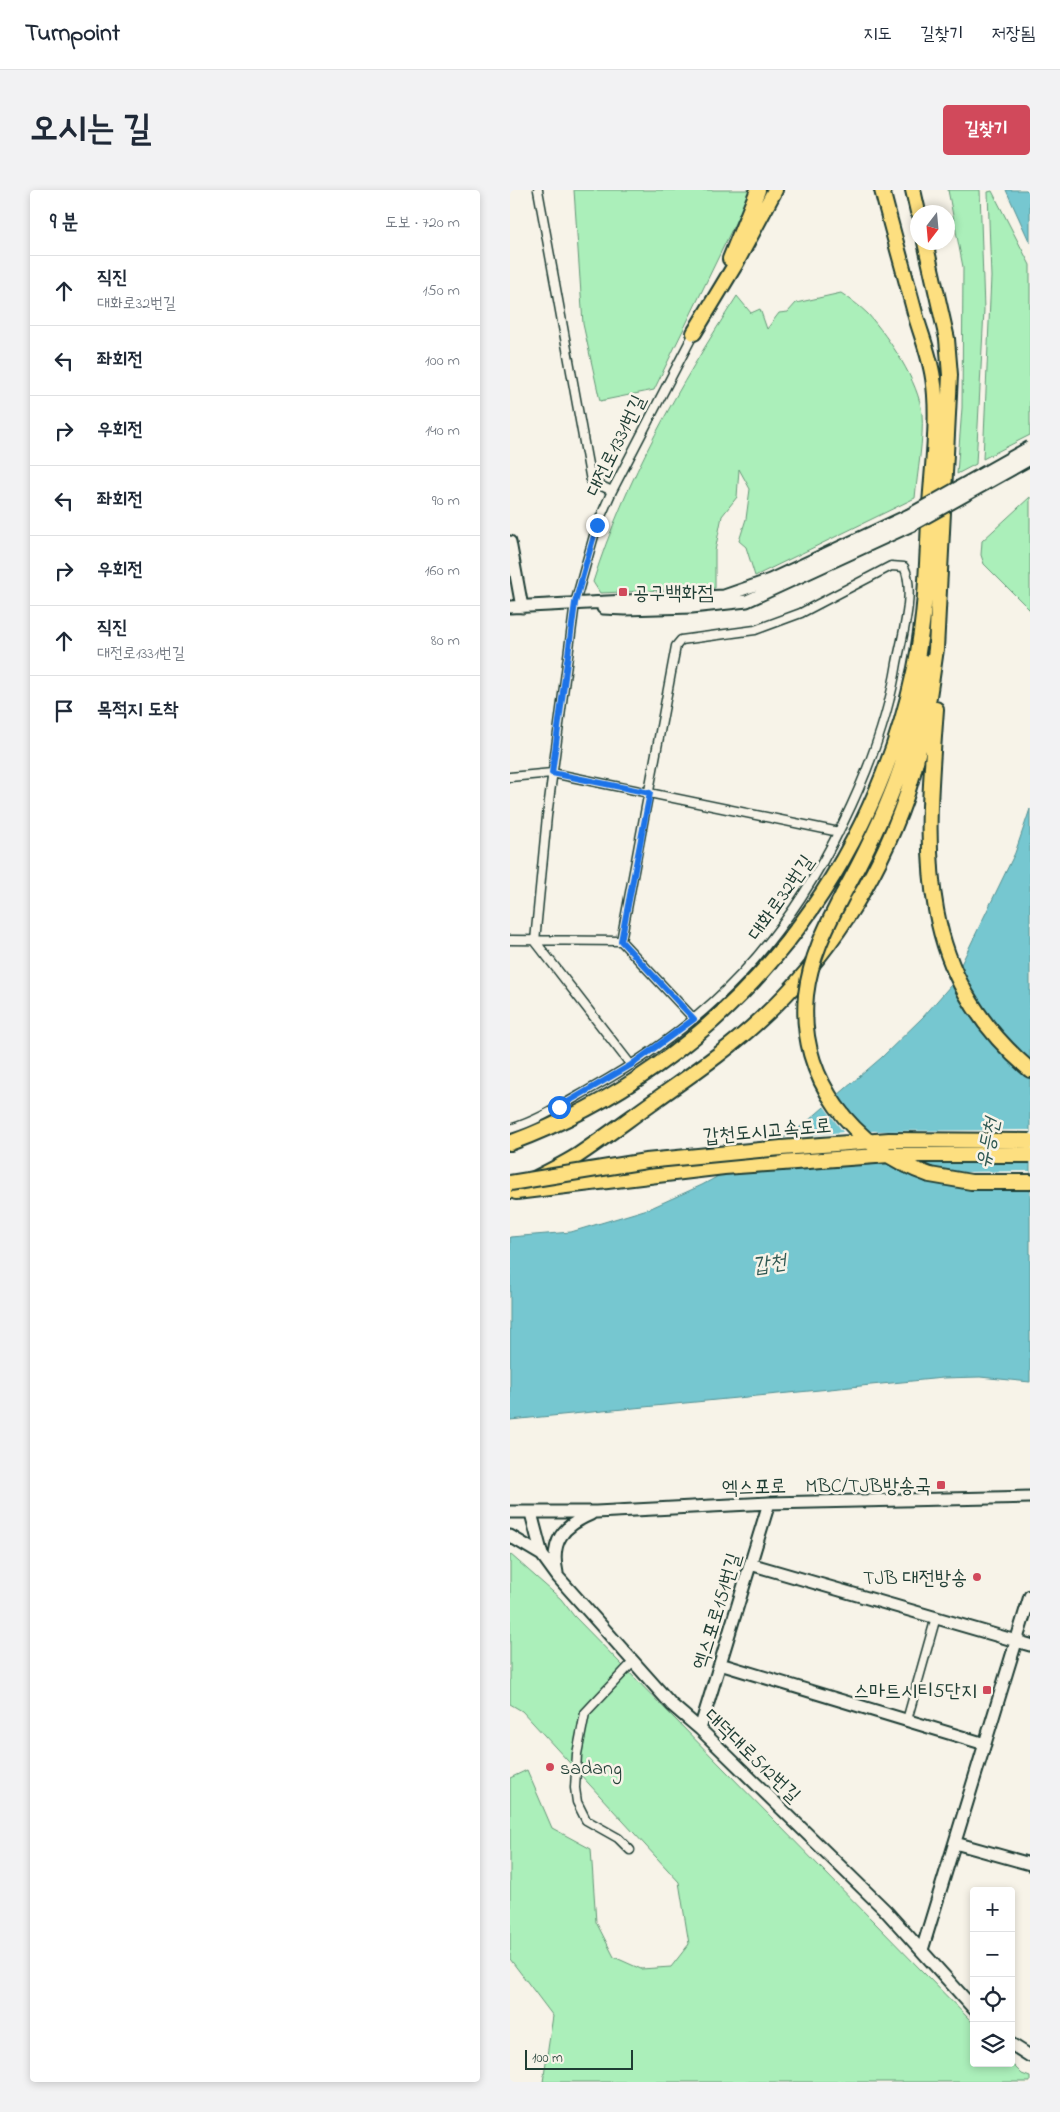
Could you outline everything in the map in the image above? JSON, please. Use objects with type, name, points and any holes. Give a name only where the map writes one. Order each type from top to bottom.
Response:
[{"type":"highway","points":[[694,333],[729,263],[758,190]]},
{"type":"highway","points":[[735,265],[775,190]]},
{"type":"highway","points":[[694,333],[782,190]]},
{"type":"highway","points":[[510,1143],[564,1121],[599,1102],[658,1065],[733,1002],[796,931],[847,854],[877,792],[900,726],[912,680],[920,637],[926,582],[934,421],[934,378],[882,190]]},
{"type":"highway","points":[[914,190],[917,205]]},
{"type":"highway","points":[[510,1192],[575,1156],[731,1045],[790,991],[828,944],[867,885],[887,844],[906,796],[926,720],[936,649],[950,375],[947,339],[927,250]]},
{"type":"highway","points":[[926,582],[929,607],[927,644],[920,699],[912,732],[887,808],[819,942],[806,995],[805,1016],[814,1064],[825,1090],[836,1108],[860,1136],[909,1168],[945,1178],[971,1182],[1030,1182]]},
{"type":"highway","points":[[936,649],[938,669],[929,834],[931,883],[937,919],[948,957],[961,984],[987,1026],[1030,1070]]},
{"type":"highway","name":"갑천도시고속도로","points":[[510,1183],[646,1160],[781,1148],[889,1140],[1030,1141]]},
{"type":"highway","name":"갑천도시고속도로","points":[[510,1192],[724,1167],[889,1155],[1030,1155]]},
{"type":"street","points":[[538,190],[591,481],[612,491]]},
{"type":"street","name":"대전로1331번길","points":[[534,941],[552,773],[575,603],[597,525],[612,491],[694,333]]},
{"type":"street","points":[[911,520],[1030,447]]},
{"type":"street","points":[[510,607],[695,598],[740,592],[911,520],[1030,459]]},
{"type":"street","points":[[510,542],[522,607]]},
{"type":"street","name":"대화로32번길","points":[[510,1129],[559,1107],[631,1065],[694,1019],[735,982],[775,937],[804,896],[828,856],[863,783],[878,742],[894,684],[908,594],[909,576],[904,567],[891,566],[800,613],[755,630],[681,640],[676,646],[650,793]]},
{"type":"street","points":[[510,777],[552,773],[839,832]]},
{"type":"street","points":[[621,941],[650,793]]},
{"type":"street","points":[[510,940],[621,941],[694,1019]]},
{"type":"street","points":[[534,941],[631,1065]]},
{"type":"street","name":"엑스포로","points":[[510,1512],[596,1512],[769,1503],[1030,1497]]},
{"type":"street","name":"엑스포로151번길","points":[[700,1729],[769,1503]]},
{"type":"street","points":[[558,1577],[554,1553],[557,1540],[577,1520],[596,1512]]},
{"type":"street","name":"대덕대로512번길","points":[[530,1513],[542,1555],[558,1577],[672,1705],[700,1729],[922,1950],[970,2004]]},
{"type":"street","points":[[510,1536],[542,1555]]},
{"type":"street","points":[[750,1564],[1030,1645]]},
{"type":"street","points":[[922,1950],[1030,1596]]},
{"type":"street","points":[[906,1720],[936,1617]]},
{"type":"street","points":[[630,1850],[618,1838],[586,1820],[578,1802],[575,1788],[577,1754],[585,1713],[634,1661]]},
{"type":"street","points":[[720,1664],[985,1744]]},
{"type":"street","points":[[955,1842],[1030,1864]]},
{"type":"street","points":[[1015,2047],[1030,2056]]},
{"type":"green space","points":[[574,190],[751,190],[654,390],[600,401],[583,324]]},
{"type":"green space","points":[[948,190],[980,190],[984,310],[976,464],[957,474],[962,408],[963,267],[955,226],[955,205],[951,205]]},
{"type":"green space","points":[[992,191],[1030,265],[1030,435],[983,459],[991,277],[988,192]]},
{"type":"green space","points":[[841,293],[862,308],[876,324],[902,361],[915,388],[920,402],[922,424],[915,498],[755,576],[746,547],[739,541],[746,519],[750,489],[739,469],[737,497],[722,516],[715,551],[715,588],[600,593],[593,582],[606,544],[637,470],[674,399],[737,296],[751,313],[760,309],[767,329],[779,313],[788,312],[796,303]]},
{"type":"green space","points":[[1030,497],[1030,610],[984,564],[981,555],[982,541]]},
{"type":"green space","points":[[510,1554],[561,1599],[574,1616],[970,2020],[970,2067],[1015,2067],[1022,2074],[1030,2077],[1030,2082],[543,2082],[553,2016],[510,1959],[510,1778],[527,1770],[552,1828],[591,1849],[596,1922],[614,1957],[641,1969],[671,1967],[689,1944],[679,1882],[522,1711],[510,1704]]},
{"type":"water","points":[[1006,190],[1030,190],[1030,243]]},
{"type":"water","points":[[1030,809],[1030,1382],[980,1377],[943,1378],[510,1420],[510,1237],[571,1232],[651,1208],[702,1185],[750,1159],[802,1126],[881,1058],[923,1017],[951,985],[1015,853]]},
{"type":"pier","points":[[833,1097],[859,1131],[1030,1130],[1030,1161],[909,1161],[939,1169],[965,1172],[1030,1171],[1030,1183],[969,1182],[889,1162],[824,1165],[713,1176],[780,1138],[843,1132],[823,1105]]},
{"type":"place","name":"공구백화점","points":[[623,592]]},
{"type":"place","name":"MBC/TJB방송국","points":[[941,1485]]},
{"type":"place","name":"TJB 대전방송","points":[[977,1577]]},
{"type":"place","name":"스마트시티5단지","points":[[987,1690]]},
{"type":"place","name":"sadang","points":[[550,1767]]},
{"type":"route","points":[[559,1107],[631,1065],[660,1046],[694,1019],[621,941],[650,793],[552,773],[575,603],[597,525]]},
{"type":"water label","name":"유등천","points":[[987,1143]]},
{"type":"water label","name":"갑천","points":[[769,1263]]}]
